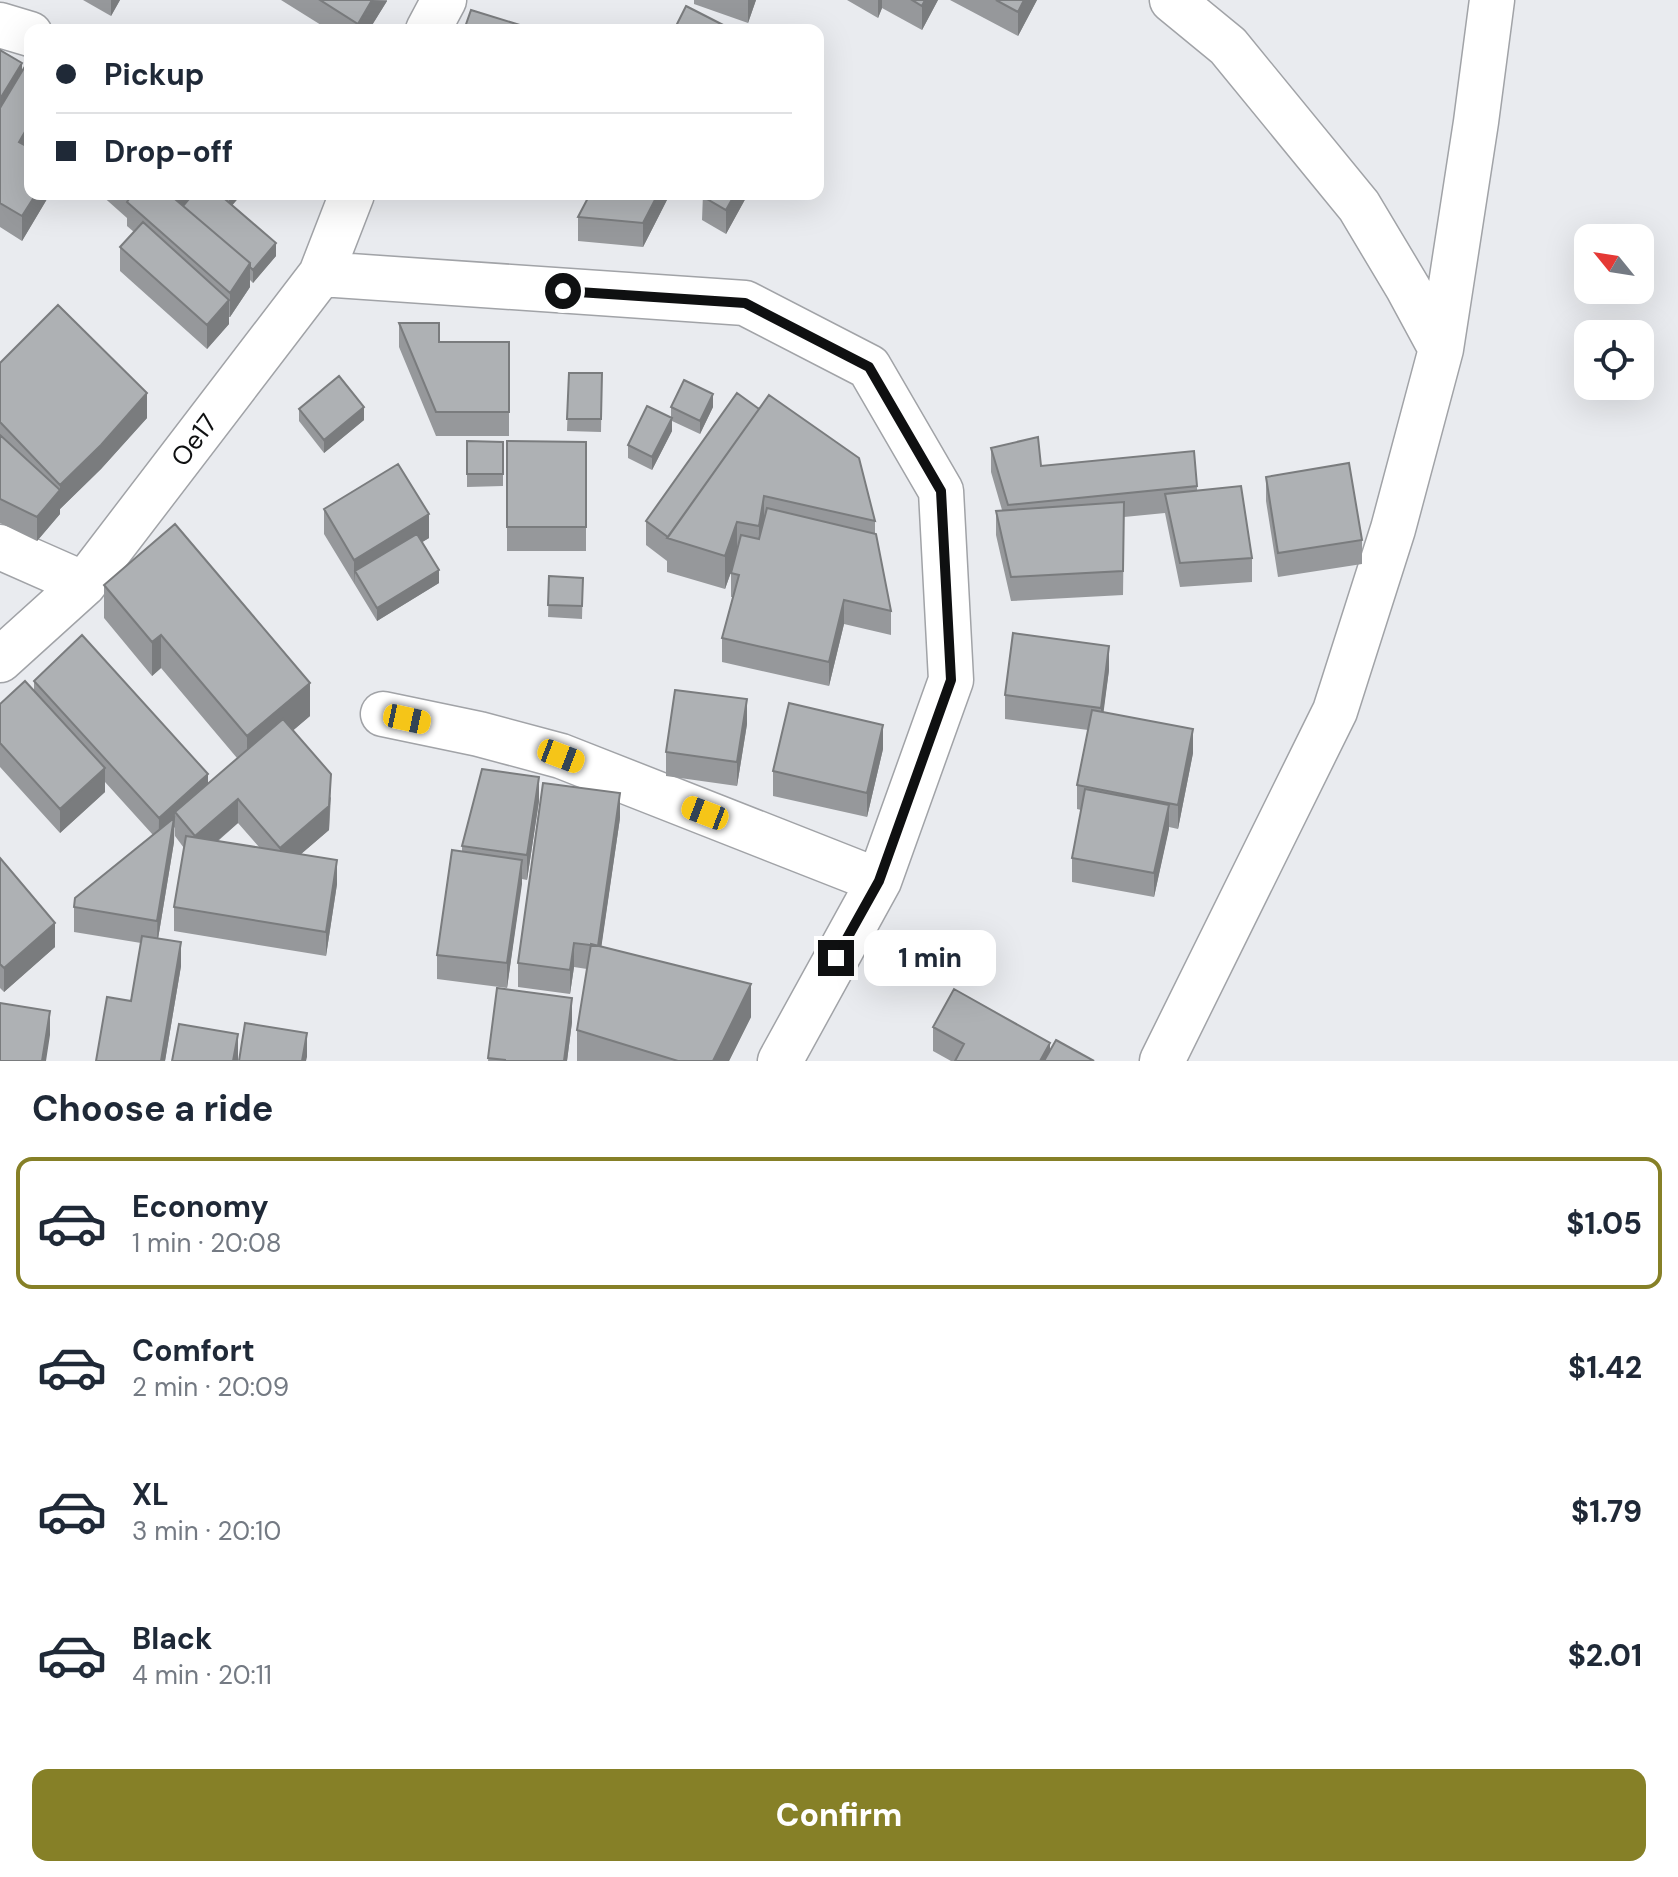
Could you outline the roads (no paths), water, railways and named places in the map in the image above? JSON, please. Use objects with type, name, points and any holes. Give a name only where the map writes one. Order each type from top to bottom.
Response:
[{"type":"street","points":[[431,24],[444,0]]},
{"type":"street","points":[[1172,0],[1228,46],[1359,206],[1441,349]]},
{"type":"street","points":[[1162,1061],[1335,711],[1393,529],[1441,349],[1492,0]]},
{"type":"street","points":[[0,25],[24,32]]},
{"type":"street","name":"Oe17","points":[[0,660],[84,584],[321,274],[350,200]]},
{"type":"street","points":[[321,274],[745,303],[869,367],[941,491],[951,680],[879,881],[780,1061]]},
{"type":"street","points":[[0,547],[84,584]]},
{"type":"street","points":[[383,714],[479,734],[561,756],[879,881]]}]
